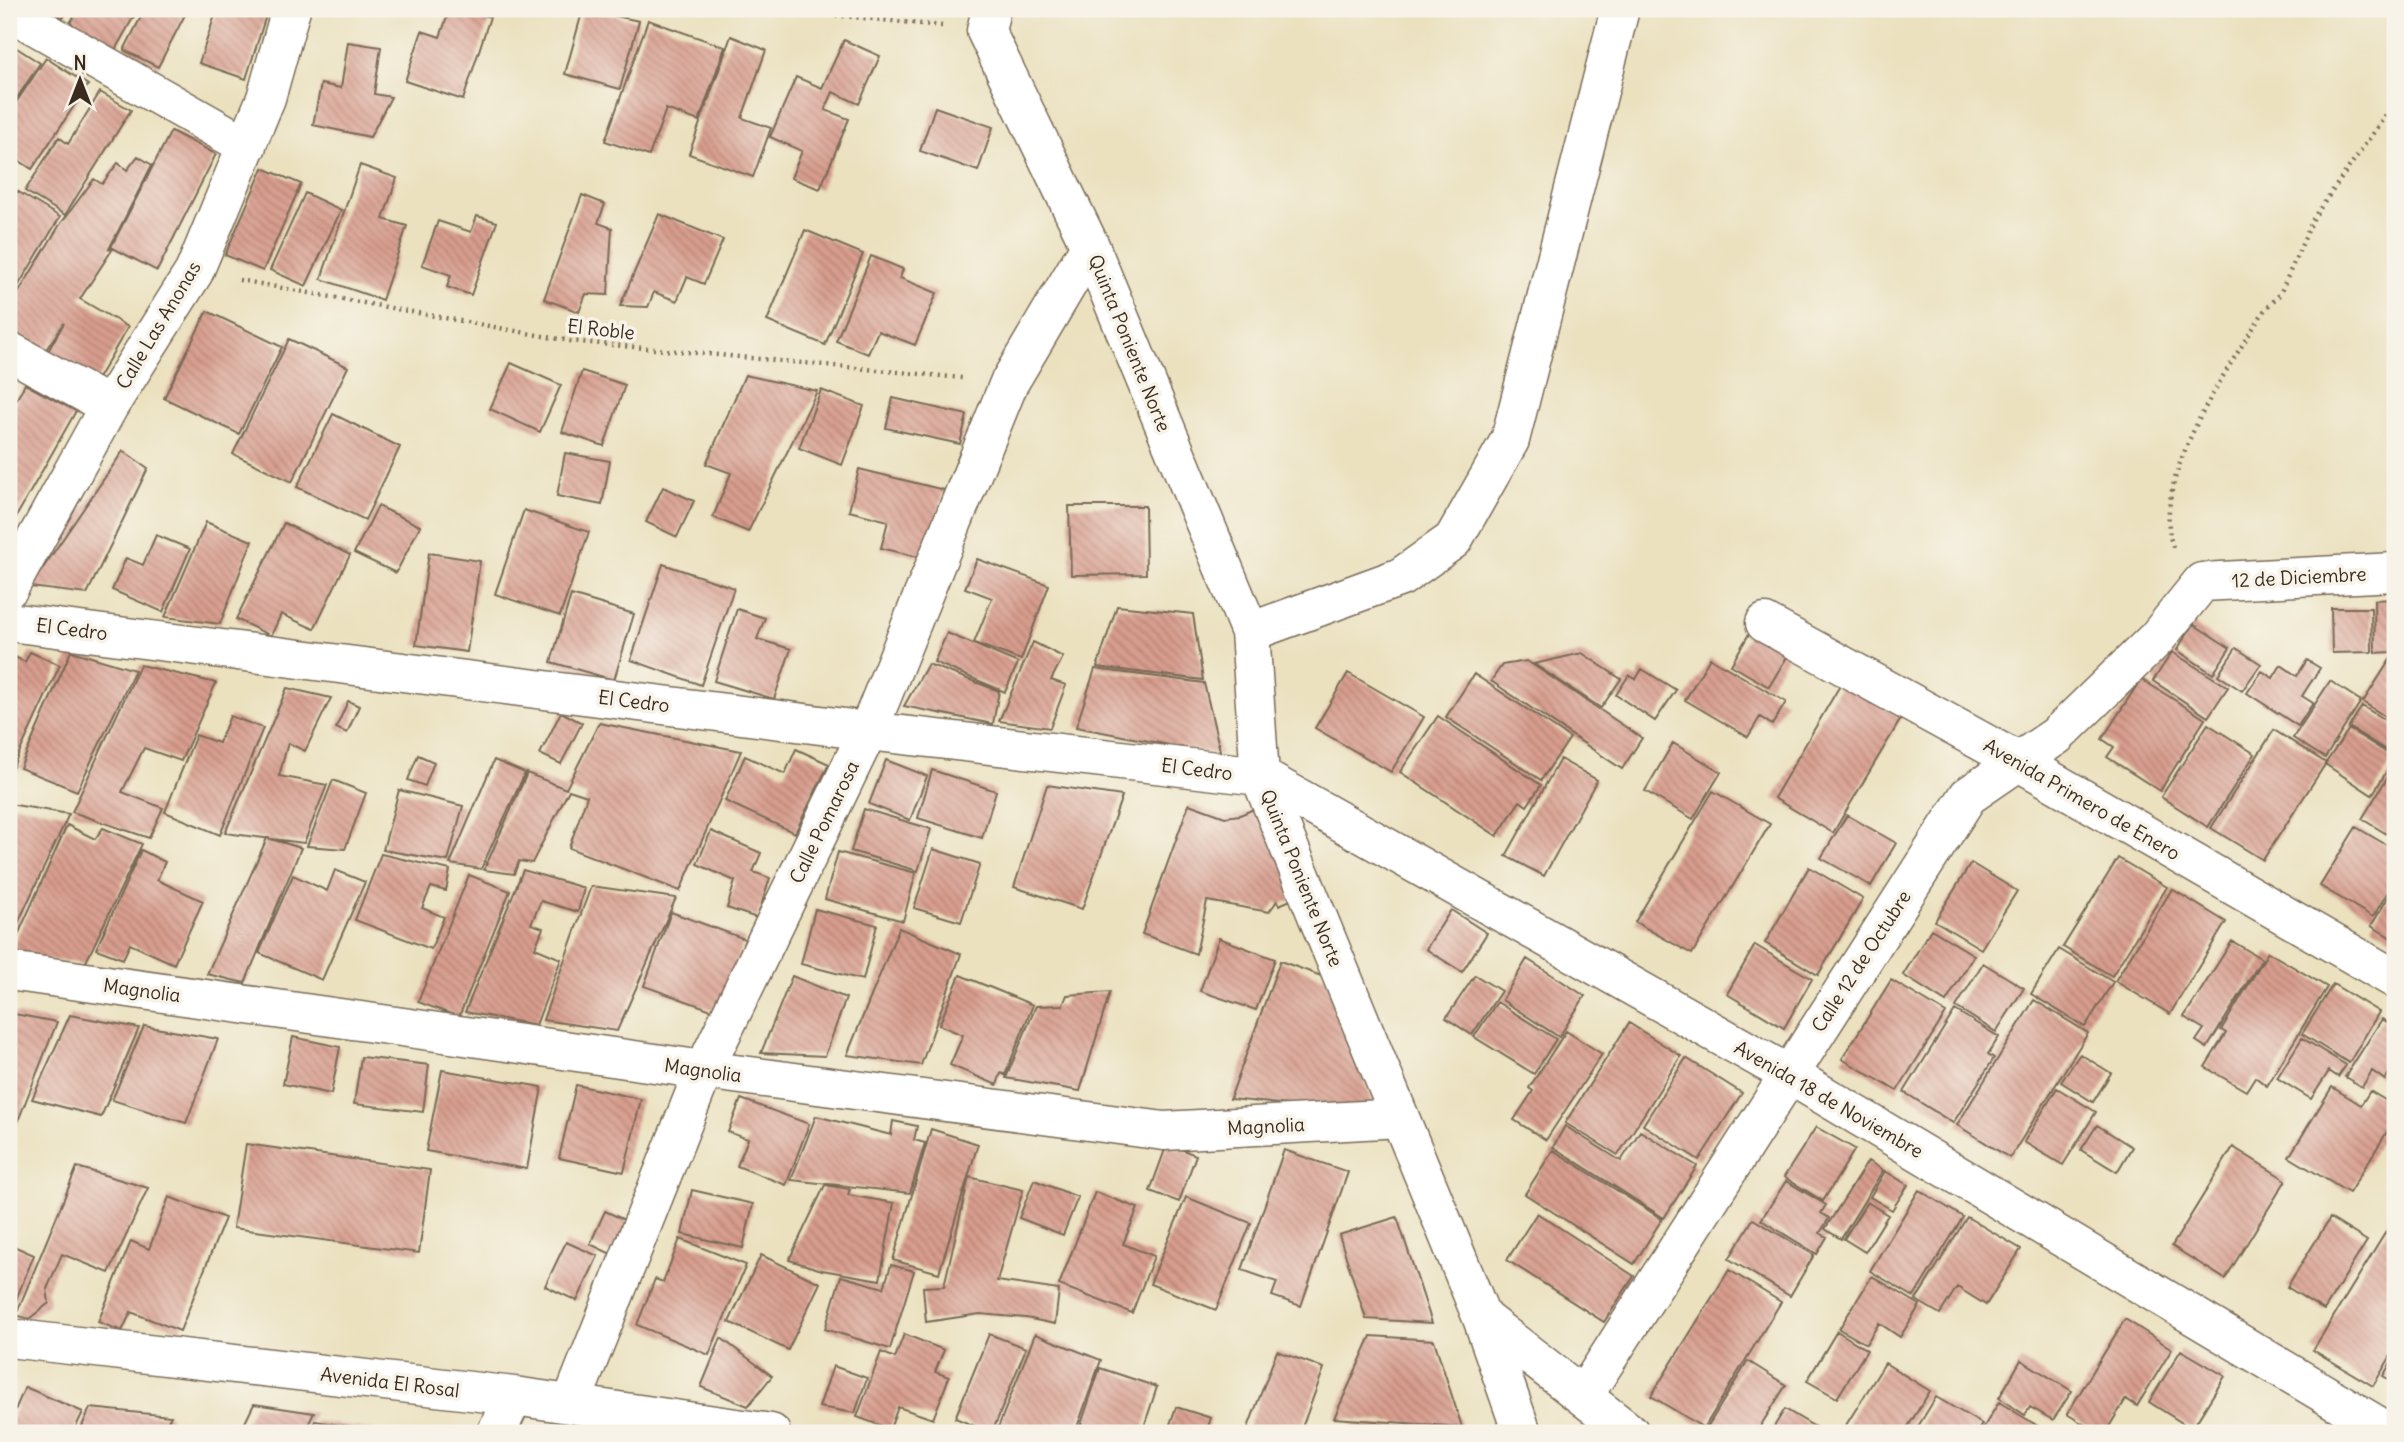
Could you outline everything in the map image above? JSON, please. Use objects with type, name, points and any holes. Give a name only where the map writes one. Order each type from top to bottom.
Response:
[{"type":"street","name":"Calle Las Anonas","points":[[9,588],[109,405],[194,272],[266,98],[291,9]]},
{"type":"street","points":[[1250,632],[1401,577],[1453,540],[1510,440],[1620,9]]},
{"type":"street","points":[[9,11],[247,146]]},
{"type":"street","name":"Quinta Poniente Norte","points":[[989,20],[1090,246],[1250,632],[1260,776],[1482,1318],[1522,1433]]},
{"type":"street","name":"Calle Pomarosa","points":[[571,1404],[704,1070],[868,731],[1009,383],[1090,246]]},
{"type":"street","points":[[9,351],[109,405]]},
{"type":"street","name":"12 de Diciembre","points":[[2202,582],[2395,572]]},
{"type":"street","name":"Calle 12 de Octubre","points":[[1584,1395],[1968,796],[2021,763],[2056,736],[2156,639],[2202,582]]},
{"type":"street","name":"El Cedro","points":[[9,622],[868,731],[1260,776]]},
{"type":"street","name":"Avenida Primero de Enero","points":[[1766,623],[2021,763],[2395,979]]},
{"type":"street","name":"Avenida 18 de Noviembre","points":[[1260,776],[1788,1074],[2390,1433]]},
{"type":"street","name":"Magnolia","points":[[9,971],[704,1070],[1164,1131],[1400,1118]]},
{"type":"street","points":[[1482,1318],[1584,1395],[1621,1431]]},
{"type":"street","name":"Avenida El Rosal","points":[[9,1338],[514,1396],[771,1433]]},
{"type":"street","points":[[496,1433],[514,1396]]},
{"type":"path","points":[[773,9],[989,20]]},
{"type":"path","points":[[2202,582],[2178,561],[2166,528],[2174,485],[2191,434],[2264,310],[2280,294],[2314,217],[2395,102]]},
{"type":"path","name":"El Roble","points":[[194,272],[570,341],[1009,383]]},
{"type":"building","points":[[46,9],[69,9],[63,18]]},
{"type":"building","points":[[78,9],[138,9],[115,50],[69,25]]},
{"type":"building","points":[[145,9],[188,9],[158,67],[124,50]]},
{"type":"building","points":[[217,9],[268,9],[246,79],[199,63]]},
{"type":"building","points":[[450,9],[464,9],[490,17],[463,100],[405,81],[422,31],[440,37]]},
{"type":"building","points":[[583,9],[639,21],[620,89],[565,74]]},
{"type":"building","points":[[648,20],[725,47],[699,121],[666,109],[649,156],[605,141]]},
{"type":"building","points":[[731,36],[766,50],[742,118],[771,128],[753,177],[689,154]]},
{"type":"building","points":[[844,40],[880,56],[859,104],[833,92],[825,110],[849,119],[820,189],[791,178],[802,151],[770,137],[796,77],[822,88]]},
{"type":"building","points":[[348,42],[381,47],[374,94],[391,97],[370,137],[313,125],[321,84],[341,88]]},
{"type":"building","points":[[9,43],[40,63],[9,110]]},
{"type":"building","points":[[46,58],[88,85],[32,169],[9,154],[9,113]]},
{"type":"building","points":[[100,92],[131,110],[65,215],[25,191],[59,137],[68,144]]},
{"type":"building","points":[[935,107],[993,127],[978,171],[920,151]]},
{"type":"building","points":[[171,131],[216,154],[157,271],[111,247]]},
{"type":"building","points":[[138,156],[152,165],[109,249],[112,250],[80,299],[128,327],[97,380],[47,353],[64,323],[43,354],[9,333],[9,308],[59,226],[94,179],[102,184],[118,163],[127,170]]},
{"type":"building","points":[[360,165],[397,178],[383,219],[407,226],[382,300],[321,279]]},
{"type":"building","points":[[263,168],[301,184],[263,271],[225,255]]},
{"type":"building","points":[[17,191],[60,217],[9,301],[9,205]]},
{"type":"building","points":[[305,193],[341,210],[306,286],[270,270]]},
{"type":"building","points":[[582,195],[605,204],[598,223],[612,228],[608,295],[586,294],[579,312],[544,299]]},
{"type":"building","points":[[659,214],[723,240],[704,284],[687,277],[677,301],[654,292],[648,307],[620,306]]},
{"type":"building","points":[[477,216],[497,222],[471,295],[447,287],[451,275],[422,265],[438,221],[471,232]]},
{"type":"building","points":[[805,230],[863,254],[825,345],[767,321]]},
{"type":"building","points":[[871,256],[903,269],[900,278],[937,293],[915,345],[878,331],[868,354],[836,341]]},
{"type":"building","points":[[207,311],[282,347],[239,434],[164,398]]},
{"type":"building","points":[[289,339],[348,367],[292,482],[233,454]]},
{"type":"building","points":[[511,363],[561,385],[540,432],[490,409]]},
{"type":"building","points":[[582,371],[625,385],[604,446],[562,432]]},
{"type":"building","points":[[745,375],[817,391],[748,532],[713,517],[731,473],[706,464]]},
{"type":"building","points":[[25,384],[76,411],[16,517],[9,513],[9,413]]},
{"type":"building","points":[[821,390],[864,406],[842,465],[799,448]]},
{"type":"building","points":[[893,398],[967,415],[960,444],[886,428]]},
{"type":"building","points":[[333,414],[400,447],[365,520],[297,487]]},
{"type":"building","points":[[123,451],[148,468],[87,594],[30,587]]},
{"type":"building","points":[[565,453],[610,461],[602,505],[557,496]]},
{"type":"building","points":[[859,469],[944,490],[927,559],[881,548],[888,521],[849,511]]},
{"type":"building","points":[[663,487],[694,501],[677,537],[646,522]]},
{"type":"building","points":[[378,506],[420,526],[396,573],[354,553]]},
{"type":"building","points":[[1069,506],[1145,506],[1146,574],[1071,575]]},
{"type":"building","points":[[524,510],[589,532],[560,616],[495,594]]},
{"type":"building","points":[[206,522],[252,541],[220,624],[165,617]]},
{"type":"building","points":[[284,523],[350,555],[314,629],[281,614],[271,636],[236,619]]},
{"type":"building","points":[[156,535],[190,549],[163,612],[112,590],[126,558],[143,565]]},
{"type":"building","points":[[429,553],[480,561],[467,652],[416,645]]},
{"type":"building","points":[[977,559],[1049,585],[1021,660],[974,643],[992,598],[965,588]]},
{"type":"building","points":[[663,564],[734,588],[701,685],[631,660]]},
{"type":"building","points":[[571,595],[634,614],[614,680],[551,662]]},
{"type":"building","points":[[2395,599],[2395,646],[2391,652],[2375,653],[2374,600]]},
{"type":"building","points":[[1117,606],[1193,614],[1203,680],[1097,667]]},
{"type":"building","points":[[2331,608],[2371,608],[2372,652],[2332,653]]},
{"type":"building","points":[[737,609],[765,618],[757,639],[791,649],[774,699],[714,681]]},
{"type":"building","points":[[2193,624],[2230,648],[2213,674],[2177,650]]},
{"type":"building","points":[[1753,627],[1791,650],[1769,687],[1731,665]]},
{"type":"building","points":[[947,633],[1018,663],[1005,692],[934,662]]},
{"type":"building","points":[[1033,642],[1063,657],[1051,680],[1066,685],[1050,728],[999,721]]},
{"type":"building","points":[[2236,648],[2261,664],[2242,691],[2218,675]]},
{"type":"building","points":[[71,651],[135,670],[77,791],[20,768]]},
{"type":"building","points":[[30,652],[60,665],[9,775],[9,654],[25,662]]},
{"type":"building","points":[[2172,652],[2228,687],[2208,717],[2153,681]]},
{"type":"building","points":[[2395,652],[2395,723],[2363,702]]},
{"type":"building","points":[[1582,653],[1621,679],[1601,708],[1534,664]]},
{"type":"building","points":[[1710,658],[1786,702],[1772,725],[1760,717],[1748,737],[1685,700]]},
{"type":"building","points":[[2307,660],[2320,668],[2302,696],[2313,703],[2298,726],[2247,693],[2262,671],[2273,678],[2281,665],[2297,676]]},
{"type":"building","points":[[1527,661],[1642,738],[1622,769],[1491,681],[1502,665]]},
{"type":"building","points":[[928,664],[999,691],[993,724],[904,706]]},
{"type":"building","points":[[140,665],[216,683],[181,761],[144,748],[122,792],[163,808],[149,838],[72,812]]},
{"type":"building","points":[[1095,669],[1204,683],[1221,755],[1076,727]]},
{"type":"building","points":[[1642,669],[1676,690],[1655,721],[1616,695],[1629,675],[1636,679]]},
{"type":"building","points":[[1348,673],[1424,717],[1391,772],[1315,728]]},
{"type":"building","points":[[1474,674],[1570,738],[1541,780],[1446,717]]},
{"type":"building","points":[[2141,679],[2205,719],[2160,791],[2107,757],[2114,747],[2102,739]]},
{"type":"building","points":[[2330,681],[2361,701],[2325,758],[2293,738]]},
{"type":"building","points":[[1842,682],[1902,717],[1833,833],[1774,798]]},
{"type":"building","points":[[287,688],[331,698],[305,751],[288,743],[279,776],[327,785],[304,843],[225,833]]},
{"type":"building","points":[[348,701],[359,706],[347,733],[336,728]]},
{"type":"building","points":[[2362,706],[2395,726],[2394,755],[2349,727]]},
{"type":"building","points":[[561,712],[582,723],[561,764],[540,754]]},
{"type":"building","points":[[230,716],[263,728],[220,835],[165,812],[196,735],[219,743]]},
{"type":"building","points":[[1438,716],[1541,785],[1527,806],[1520,801],[1497,836],[1400,772]]},
{"type":"building","points":[[599,723],[741,751],[680,891],[569,848],[587,796],[569,790],[532,863],[519,861],[514,874],[484,870],[527,773],[566,789]]},
{"type":"building","points":[[2208,724],[2255,754],[2208,827],[2161,797]]},
{"type":"building","points":[[2349,729],[2395,758],[2372,795],[2325,764]]},
{"type":"building","points":[[2274,730],[2326,763],[2263,860],[2211,828]]},
{"type":"building","points":[[1673,743],[1721,772],[1693,819],[1645,791]]},
{"type":"building","points":[[796,749],[829,764],[795,833],[725,801],[745,756],[785,774]]},
{"type":"building","points":[[418,755],[434,762],[425,786],[408,780]]},
{"type":"building","points":[[1560,759],[1597,780],[1544,876],[1506,856]]},
{"type":"building","points":[[494,760],[525,773],[481,869],[450,864]]},
{"type":"building","points":[[886,760],[927,776],[910,820],[869,804]]},
{"type":"building","points":[[2395,765],[2395,839],[2362,819]]},
{"type":"building","points":[[932,770],[996,791],[982,838],[918,818]]},
{"type":"building","points":[[333,780],[366,793],[345,849],[307,846]]},
{"type":"building","points":[[1047,785],[1122,796],[1082,909],[1014,887]]},
{"type":"building","points":[[399,790],[463,806],[448,861],[383,850]]},
{"type":"building","points":[[1713,791],[1770,824],[1692,954],[1635,922]]},
{"type":"building","points":[[9,804],[69,814],[9,942]]},
{"type":"building","points":[[1189,804],[1225,817],[1240,815],[1263,805],[1303,895],[1279,905],[1277,901],[1269,912],[1207,901],[1196,954],[1142,934]]},
{"type":"building","points":[[864,809],[931,829],[918,871],[851,851]]},
{"type":"building","points":[[1847,815],[1896,843],[1871,886],[1821,858]]},
{"type":"building","points":[[67,825],[95,839],[103,828],[142,844],[85,964],[9,955]]},
{"type":"building","points":[[2356,827],[2395,850],[2395,880],[2373,917],[2320,886]]},
{"type":"building","points":[[711,831],[761,853],[753,872],[770,878],[757,918],[727,908],[735,881],[697,864]]},
{"type":"building","points":[[267,838],[301,848],[245,983],[207,974]]},
{"type":"building","points":[[933,849],[980,864],[961,922],[914,908]]},
{"type":"building","points":[[141,850],[165,862],[157,880],[203,901],[174,964],[130,944],[123,959],[96,949]]},
{"type":"building","points":[[838,852],[916,873],[903,921],[825,899]]},
{"type":"building","points":[[381,854],[450,870],[446,891],[431,887],[422,908],[444,917],[431,949],[355,920]]},
{"type":"building","points":[[2118,858],[2167,887],[2112,976],[2063,947]]},
{"type":"building","points":[[1971,863],[2017,891],[1981,949],[1935,921]]},
{"type":"building","points":[[1809,867],[1863,899],[1818,975],[1765,943]]},
{"type":"building","points":[[335,870],[365,882],[322,980],[259,953],[293,875],[327,891]]},
{"type":"building","points":[[523,870],[584,888],[578,912],[541,901],[531,924],[543,928],[535,948],[561,959],[536,1025],[465,1012]]},
{"type":"building","points":[[469,875],[510,891],[459,1017],[418,1002]]},
{"type":"building","points":[[591,886],[676,898],[617,1031],[543,1020]]},
{"type":"building","points":[[2395,886],[2395,940],[2371,926]]},
{"type":"building","points":[[2172,889],[2226,922],[2170,1014],[2115,981]]},
{"type":"building","points":[[815,909],[877,925],[863,980],[801,964]]},
{"type":"building","points":[[1451,910],[1487,933],[1462,972],[1426,949]]},
{"type":"building","points":[[671,912],[745,939],[717,1012],[644,986]]},
{"type":"building","points":[[899,928],[961,954],[921,1065],[847,1055]]},
{"type":"building","points":[[1931,929],[1974,955],[1946,1002],[1903,975]]},
{"type":"building","points":[[1219,938],[1275,959],[1256,1010],[1200,991]]},
{"type":"building","points":[[2232,941],[2262,959],[2207,1048],[2196,1041],[2204,1029],[2184,1017]]},
{"type":"building","points":[[1755,945],[1812,979],[1784,1028],[1727,994]]},
{"type":"building","points":[[2059,949],[2113,982],[2085,1027],[2031,994]]},
{"type":"building","points":[[2268,952],[2327,987],[2267,1086],[2255,1077],[2246,1091],[2205,1067],[2226,1033],[2221,1030]]},
{"type":"building","points":[[1527,959],[1585,996],[1559,1037],[1502,1000]]},
{"type":"building","points":[[1280,961],[1327,978],[1377,1114],[1230,1099]]},
{"type":"building","points":[[1983,963],[2024,988],[1996,1032],[1956,1007]]},
{"type":"building","points":[[960,975],[1033,1005],[1005,1075],[1001,1073],[997,1085],[950,1065],[963,1035],[939,1025]]},
{"type":"building","points":[[1475,975],[1501,991],[1472,1035],[1446,1018]]},
{"type":"building","points":[[792,976],[846,998],[825,1056],[761,1053]]},
{"type":"building","points":[[1891,980],[1946,1013],[1897,1091],[1842,1059]]},
{"type":"building","points":[[2333,984],[2379,1012],[2349,1063],[2302,1034]]},
{"type":"building","points":[[1110,992],[1080,1091],[1006,1078],[1036,1006],[1063,1005],[1067,995]]},
{"type":"building","points":[[2034,1000],[2088,1033],[2010,1158],[1957,1125]]},
{"type":"building","points":[[1497,1002],[1556,1039],[1534,1074],[1474,1037]]},
{"type":"building","points":[[1955,1010],[1999,1037],[1988,1054],[1994,1058],[1953,1123],[1904,1092]]},
{"type":"building","points":[[9,1013],[57,1022],[9,1144]]},
{"type":"building","points":[[70,1015],[139,1028],[101,1117],[32,1099]]},
{"type":"building","points":[[2382,1019],[2395,1027],[2395,1063],[2385,1080],[2372,1071],[2362,1087],[2345,1077]]},
{"type":"building","points":[[1629,1023],[1681,1056],[1618,1155],[1565,1123]]},
{"type":"building","points":[[144,1026],[218,1039],[186,1123],[112,1100]]},
{"type":"building","points":[[1566,1031],[1602,1054],[1546,1140],[1514,1120],[1533,1091],[1529,1088]]},
{"type":"building","points":[[293,1037],[340,1047],[331,1094],[283,1084]]},
{"type":"building","points":[[2302,1038],[2346,1065],[2338,1077],[2329,1071],[2311,1099],[2277,1078]]},
{"type":"building","points":[[2080,1054],[2111,1073],[2093,1102],[2061,1082]]},
{"type":"building","points":[[361,1057],[429,1065],[423,1112],[354,1104]]},
{"type":"building","points":[[1686,1058],[1742,1093],[1699,1160],[1643,1125]]},
{"type":"building","points":[[442,1070],[542,1087],[527,1169],[426,1151]]},
{"type":"building","points":[[576,1085],[641,1099],[624,1172],[559,1158]]},
{"type":"building","points":[[2332,1087],[2361,1105],[2370,1091],[2395,1106],[2395,1119],[2349,1193],[2289,1157]]},
{"type":"building","points":[[2057,1088],[2096,1112],[2063,1165],[2024,1142]]},
{"type":"building","points":[[741,1099],[809,1124],[786,1185],[737,1166],[748,1139],[728,1132]]},
{"type":"building","points":[[816,1116],[891,1135],[893,1121],[917,1126],[914,1140],[925,1143],[910,1193],[791,1180]]},
{"type":"building","points":[[2097,1125],[2132,1147],[2117,1172],[2081,1150]]},
{"type":"building","points":[[1565,1126],[1621,1161],[1640,1131],[1697,1166],[1664,1218],[1553,1147]]},
{"type":"building","points":[[1816,1127],[1855,1149],[1823,1201],[1784,1177]]},
{"type":"building","points":[[931,1129],[978,1144],[939,1273],[893,1260]]},
{"type":"building","points":[[246,1144],[430,1170],[419,1253],[233,1228]]},
{"type":"building","points":[[1167,1144],[1196,1155],[1179,1202],[1150,1191]]},
{"type":"building","points":[[2233,1147],[2286,1180],[2225,1279],[2172,1246]]},
{"type":"building","points":[[1284,1150],[1348,1172],[1301,1306],[1272,1296],[1277,1282],[1242,1270]]},
{"type":"building","points":[[1553,1150],[1662,1219],[1634,1264],[1525,1194]]},
{"type":"building","points":[[1868,1161],[1883,1170],[1841,1239],[1825,1229]]},
{"type":"building","points":[[77,1167],[148,1188],[109,1273],[62,1254],[47,1289],[49,1303],[29,1319],[16,1315]]},
{"type":"building","points":[[1885,1171],[1908,1185],[1892,1210],[1870,1197]]},
{"type":"building","points":[[969,1177],[1023,1190],[997,1281],[1059,1290],[1055,1324],[1026,1318],[980,1314],[926,1322],[923,1287],[944,1286]]},
{"type":"building","points":[[1034,1180],[1078,1197],[1063,1235],[1019,1218]]},
{"type":"building","points":[[1786,1181],[1826,1205],[1821,1213],[1829,1218],[1820,1233],[1827,1237],[1817,1254],[1761,1220]]},
{"type":"building","points":[[825,1185],[850,1189],[848,1195],[894,1203],[880,1280],[822,1270],[789,1260]]},
{"type":"building","points":[[692,1190],[753,1204],[743,1248],[682,1234]]},
{"type":"building","points":[[1919,1190],[1963,1217],[1914,1297],[1870,1271]]},
{"type":"building","points":[[1095,1192],[1138,1208],[1123,1244],[1154,1256],[1132,1313],[1059,1285]]},
{"type":"building","points":[[169,1197],[225,1218],[180,1331],[131,1312],[122,1331],[98,1322],[131,1241],[149,1249]]},
{"type":"building","points":[[1186,1197],[1251,1223],[1216,1310],[1150,1284]]},
{"type":"building","points":[[1867,1202],[1888,1215],[1865,1252],[1844,1239]]},
{"type":"building","points":[[605,1211],[629,1222],[613,1255],[590,1244]]},
{"type":"building","points":[[1537,1213],[1634,1276],[1604,1322],[1507,1260]]},
{"type":"building","points":[[1397,1217],[1432,1323],[1366,1319],[1339,1235]]},
{"type":"building","points":[[1967,1217],[2021,1249],[1986,1305],[1957,1287],[1940,1314],[1916,1300]]},
{"type":"building","points":[[2395,1217],[2395,1349],[2373,1386],[2313,1350]]},
{"type":"building","points":[[2330,1218],[2367,1241],[2324,1310],[2287,1287]]},
{"type":"building","points":[[1753,1219],[1814,1255],[1790,1296],[1729,1259]]},
{"type":"building","points":[[680,1239],[746,1265],[709,1355],[637,1325],[655,1279],[663,1282]]},
{"type":"building","points":[[566,1242],[598,1256],[577,1301],[545,1286]]},
{"type":"building","points":[[9,1244],[34,1255],[9,1317]]},
{"type":"building","points":[[761,1255],[820,1283],[788,1350],[729,1322]]},
{"type":"building","points":[[891,1265],[914,1271],[890,1349],[825,1329],[841,1276],[884,1288]]},
{"type":"building","points":[[1729,1270],[1781,1302],[1704,1428],[1651,1396]]},
{"type":"building","points":[[1872,1276],[1920,1305],[1900,1337],[1879,1323],[1866,1344],[1839,1329]]},
{"type":"building","points":[[2125,1319],[2172,1349],[2137,1406],[2126,1399],[2105,1433],[2098,1433],[2067,1414]]},
{"type":"building","points":[[1837,1331],[1867,1350],[1837,1398],[1807,1381]]},
{"type":"building","points":[[904,1334],[944,1350],[935,1372],[949,1377],[933,1419],[898,1407],[890,1429],[857,1417],[881,1352],[895,1358]]},
{"type":"building","points":[[989,1334],[1026,1348],[992,1433],[955,1418]]},
{"type":"building","points":[[1035,1334],[1101,1360],[1075,1433],[996,1433]]},
{"type":"building","points":[[1371,1336],[1434,1340],[1462,1427],[1334,1418]]},
{"type":"building","points":[[721,1338],[772,1376],[748,1406],[701,1387]]},
{"type":"building","points":[[2181,1350],[2225,1376],[2192,1429],[2149,1402]]},
{"type":"building","points":[[1277,1351],[1324,1368],[1300,1433],[1246,1433]]},
{"type":"building","points":[[2395,1356],[2395,1383],[2383,1376]]},
{"type":"building","points":[[2021,1360],[2072,1391],[2053,1420],[2030,1407],[2025,1415],[1999,1398]]},
{"type":"building","points":[[1748,1361],[1786,1385],[1756,1433],[1712,1433],[1706,1429]]},
{"type":"building","points":[[1885,1363],[1930,1391],[1904,1433],[1841,1433]]},
{"type":"building","points":[[833,1366],[867,1378],[855,1413],[819,1407]]},
{"type":"building","points":[[1100,1368],[1157,1387],[1142,1433],[1078,1433]]},
{"type":"building","points":[[25,1387],[83,1412],[73,1433],[9,1433],[9,1424]]},
{"type":"building","points":[[1936,1397],[1982,1424],[1976,1433],[1914,1433]]},
{"type":"building","points":[[1999,1402],[2049,1433],[1987,1433],[1982,1430]]},
{"type":"building","points":[[254,1404],[314,1413],[304,1433],[240,1433]]},
{"type":"building","points":[[1176,1407],[1211,1418],[1206,1433],[1167,1433]]},
{"type":"building","points":[[90,1408],[171,1416],[161,1433],[79,1433]]},
{"type":"building","points":[[1785,1409],[1825,1433],[1770,1433]]},
{"type":"building","points":[[315,1421],[386,1432],[386,1433],[309,1433]]},
{"type":"building","points":[[1353,1424],[1468,1430],[1468,1433],[1352,1433]]}]
